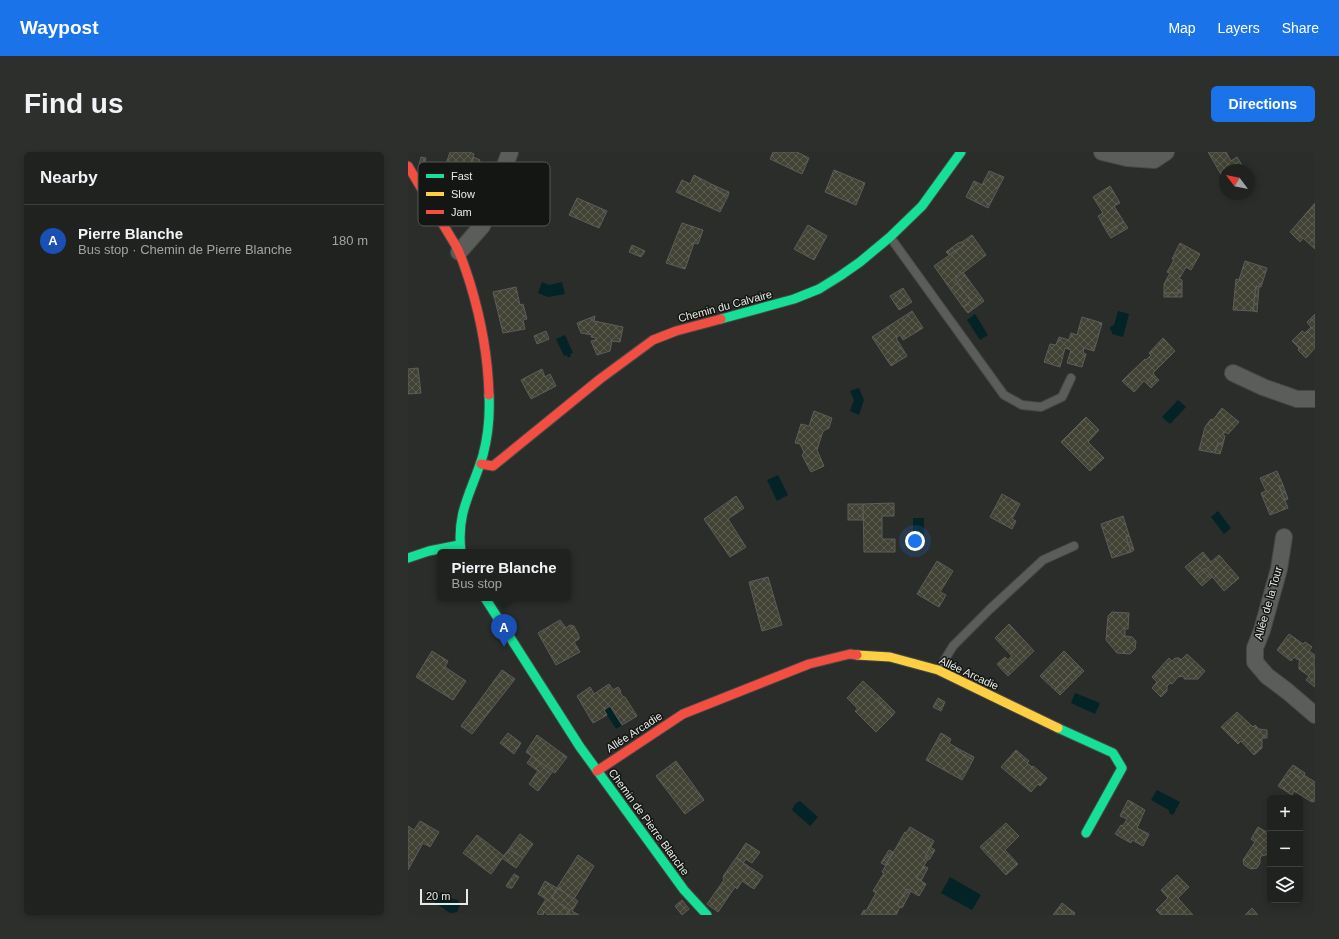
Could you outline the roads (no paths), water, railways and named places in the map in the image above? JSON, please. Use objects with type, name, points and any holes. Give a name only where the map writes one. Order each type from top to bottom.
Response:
[{"type":"street","points":[[506,162],[510,152]]},
{"type":"street","name":"Chemin du Calvaire","points":[[481,464],[493,466],[600,379],[653,340],[676,331],[794,299],[819,289],[860,262],[890,237],[922,206],[961,152]]},
{"type":"street","points":[[1102,152],[1127,158],[1154,160],[1166,152]]},
{"type":"street","points":[[408,166],[418,183]]},
{"type":"street","points":[[444,226],[459,252],[476,302],[488,375],[489,422],[486,441],[481,464],[466,497],[458,528],[460,549]]},
{"type":"street","points":[[459,252],[482,226]]},
{"type":"street","points":[[1233,373],[1263,387],[1297,399],[1315,399]]},
{"type":"street","name":"Allée de la Tour","points":[[1284,537],[1279,569],[1262,630],[1255,648],[1255,662],[1267,676],[1315,715]]},
{"type":"street","points":[[408,558],[429,551],[437,550]]},
{"type":"street","name":"Chemin de Pierre Blanche","points":[[487,601],[580,747],[684,890],[707,915]]},
{"type":"street","name":"Allée Arcadie","points":[[597,771],[683,714],[810,664],[850,654],[890,657],[938,670],[1065,732],[1113,753],[1122,768],[1086,833]]},
{"type":"lane","points":[[890,237],[1004,395],[1022,405],[1040,408],[1062,397],[1071,378]]},
{"type":"lane","points":[[938,670],[953,646],[1043,560],[1074,546]]},
{"type":"water","points":[[542,282],[549,285],[562,282],[565,294],[548,297],[538,293]]},
{"type":"water","points":[[1118,311],[1129,314],[1123,337],[1112,334],[1110,329],[1110,327],[1114,325]]},
{"type":"water","points":[[975,314],[988,335],[980,340],[967,320]]},
{"type":"water","points":[[565,335],[573,353],[570,354],[571,356],[568,358],[567,355],[564,356],[556,339]]},
{"type":"water","points":[[859,388],[864,400],[859,415],[850,411],[854,400],[850,391]]},
{"type":"water","points":[[1178,400],[1186,407],[1170,424],[1162,417]]},
{"type":"water","points":[[778,475],[788,495],[777,501],[767,480]]},
{"type":"water","points":[[1218,511],[1231,528],[1224,534],[1211,517]]},
{"type":"water","points":[[913,518],[924,518],[924,538],[913,537]]},
{"type":"water","points":[[1075,693],[1100,703],[1095,714],[1071,703]]},
{"type":"water","points":[[610,706],[622,725],[616,729],[604,710]]},
{"type":"water","points":[[1157,790],[1180,802],[1173,815],[1169,813],[1169,810],[1151,800]]},
{"type":"water","points":[[800,801],[818,817],[810,826],[792,810],[795,804]]},
{"type":"water","points":[[950,877],[981,895],[972,910],[941,893]]},
{"type":"water","points":[[442,892],[450,898],[458,900],[460,905],[457,912],[450,913],[434,902]]},
{"type":"place","name":"Pierre Blanche","points":[[504,647]]}]
